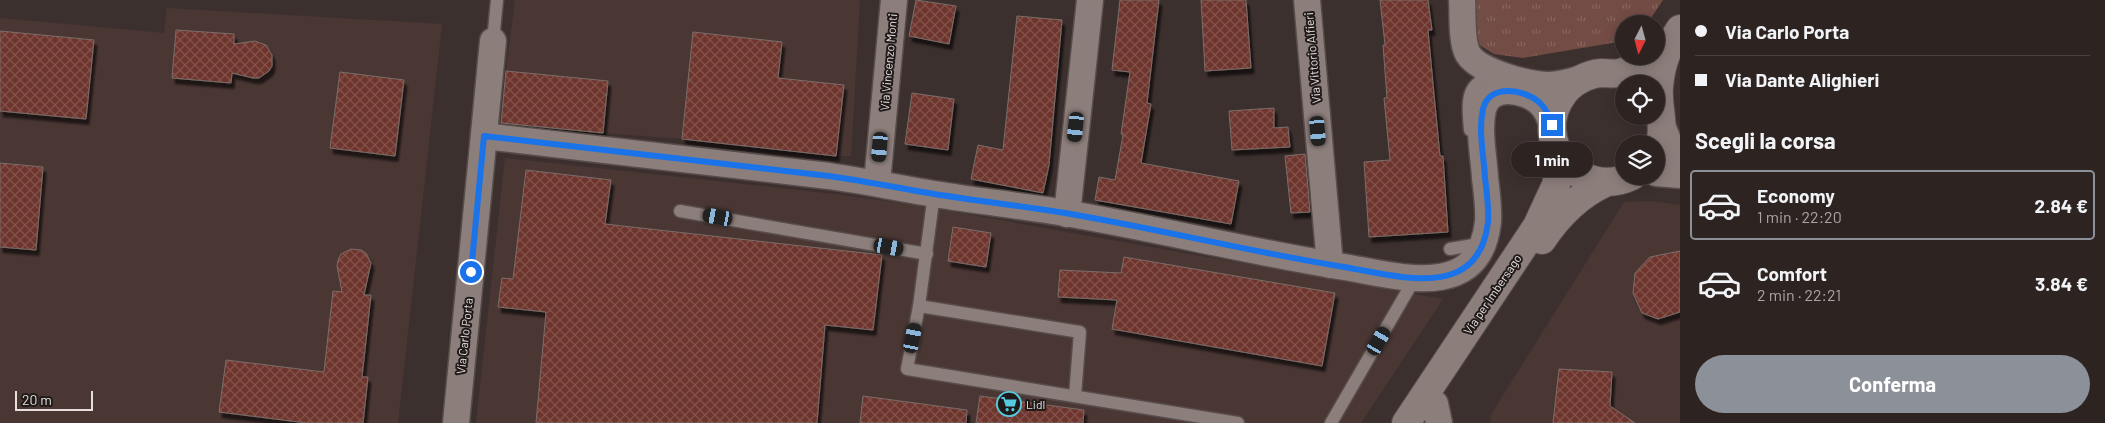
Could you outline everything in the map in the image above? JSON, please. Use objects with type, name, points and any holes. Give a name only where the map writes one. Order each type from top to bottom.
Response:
[{"type":"main road","points":[[1629,75],[1631,70],[1638,65]]},
{"type":"main road","points":[[1580,79],[1598,73],[1615,76]]},
{"type":"main road","name":"Via per Imbersago","points":[[1580,79],[1565,92],[1555,108],[1552,125],[1554,142],[1561,158],[1572,171],[1588,179],[1605,183],[1615,182]]},
{"type":"main road","name":"Via per Imbersago","points":[[1406,423],[1537,226],[1556,185],[1561,158]]},
{"type":"main road","name":"Via per Imbersago","points":[[1432,417],[1547,232],[1579,198],[1605,183]]},
{"type":"street","name":"Via Vincenzo Monti","points":[[877,183],[894,0]]},
{"type":"street","points":[[1067,214],[1090,0]]},
{"type":"street","name":"Via Vittorio Alfieri","points":[[1306,0],[1330,265]]},
{"type":"street","points":[[1462,0],[1465,46],[1468,55],[1486,68],[1500,74],[1540,85],[1557,85],[1580,79]]},
{"type":"street","name":"Via Carlo Porta","points":[[456,423],[493,41]]},
{"type":"street","points":[[484,136],[877,183],[934,194],[1067,214],[1330,265],[1415,278],[1437,278],[1461,270],[1471,263],[1478,254],[1474,245],[1488,213],[1481,125],[1485,103],[1489,97],[1499,91],[1531,96],[1548,112],[1552,125]]},
{"type":"street","points":[[1660,125],[1672,150],[1680,161]]},
{"type":"street","points":[[1665,173],[1680,175]]},
{"type":"lane","points":[[493,41],[497,0]]},
{"type":"lane","points":[[1450,250],[1474,245],[1472,239],[1476,217],[1469,98],[1473,88],[1480,79],[1500,74]]},
{"type":"lane","points":[[934,194],[919,306],[907,369],[1238,423]]},
{"type":"lane","points":[[680,211],[927,254]]},
{"type":"lane","points":[[1331,423],[1415,278]]},
{"type":"lane","points":[[919,306],[1080,332],[1075,396]]},
{"type":"lane","points":[[1155,423],[1157,410]]},
{"type":"shaded area","points":[[515,0],[860,0],[851,156],[603,133],[506,71]]},
{"type":"shaded area","points":[[167,8],[442,24],[398,423],[0,423],[0,18],[164,33]]},
{"type":"shaded area","points":[[505,158],[835,194],[915,205],[1443,299],[1361,423],[476,423]]},
{"type":"shaded area","points":[[1650,201],[1680,205],[1680,423],[1491,423],[1490,416],[1624,202]]},
{"type":"green space","points":[[1472,0],[1663,0],[1653,15],[1615,15],[1615,43],[1523,58],[1494,54],[1476,43]]},
{"type":"building","points":[[916,0],[956,6],[949,44],[909,36]]},
{"type":"building","points":[[1120,0],[1159,0],[1147,103],[1151,104],[1141,163],[1239,181],[1231,224],[1095,200],[1099,177],[1115,180],[1123,135],[1121,134],[1130,72],[1112,70]]},
{"type":"building","points":[[1201,0],[1246,0],[1251,68],[1205,71]]},
{"type":"building","points":[[1380,0],[1428,0],[1432,30],[1428,30],[1440,156],[1443,156],[1448,232],[1369,237],[1364,162],[1390,160],[1384,98],[1387,98],[1383,45],[1385,45]]},
{"type":"building","points":[[1017,16],[1062,20],[1049,165],[1043,193],[971,179],[978,145],[1003,150]]},
{"type":"building","points":[[176,30],[234,34],[234,44],[255,41],[266,45],[272,55],[272,66],[269,71],[259,78],[232,73],[231,83],[172,78]]},
{"type":"building","points":[[0,31],[94,40],[86,119],[0,111]]},
{"type":"building","points":[[693,32],[782,42],[778,78],[844,85],[836,156],[682,139]]},
{"type":"building","points":[[506,71],[608,81],[603,133],[501,123]]},
{"type":"building","points":[[340,72],[404,80],[395,156],[330,148]]},
{"type":"building","points":[[912,93],[954,99],[948,150],[905,144]]},
{"type":"building","points":[[1274,108],[1274,128],[1288,127],[1290,147],[1232,150],[1229,111]]},
{"type":"building","points":[[1305,154],[1310,212],[1291,213],[1285,156]]},
{"type":"building","points":[[0,163],[43,167],[36,250],[0,247]]},
{"type":"building","points":[[526,170],[611,180],[605,224],[882,255],[873,330],[825,325],[817,423],[536,423],[546,312],[498,307],[502,278],[513,279]]},
{"type":"building","points":[[953,227],[991,233],[986,267],[948,261]]},
{"type":"building","points":[[351,249],[361,250],[366,253],[371,263],[364,295],[371,295],[362,377],[368,377],[363,423],[307,423],[219,412],[226,360],[324,372],[333,291],[342,292],[337,266],[338,260],[341,254]]},
{"type":"building","points":[[1680,251],[1680,312],[1658,319],[1642,313],[1633,293],[1635,273],[1650,257]]},
{"type":"building","points":[[1124,257],[1335,293],[1322,366],[1112,329],[1117,300],[1058,297],[1060,270],[1121,273]]},
{"type":"building","points":[[1559,369],[1612,372],[1610,406],[1635,423],[1553,423]]},
{"type":"building","points":[[863,396],[967,410],[966,423],[860,423]]},
{"type":"building","points":[[980,396],[1084,410],[1083,423],[976,423]]},
{"type":"place","name":"Lidl","points":[[1009,404]]},
{"type":"route","points":[[471,272],[484,136],[877,183],[934,194],[1067,214],[1330,265],[1405,277],[1437,278],[1451,275],[1471,263],[1478,254],[1486,233],[1488,213],[1481,125],[1483,109],[1489,97],[1499,91],[1531,96],[1548,112],[1552,125]]}]
